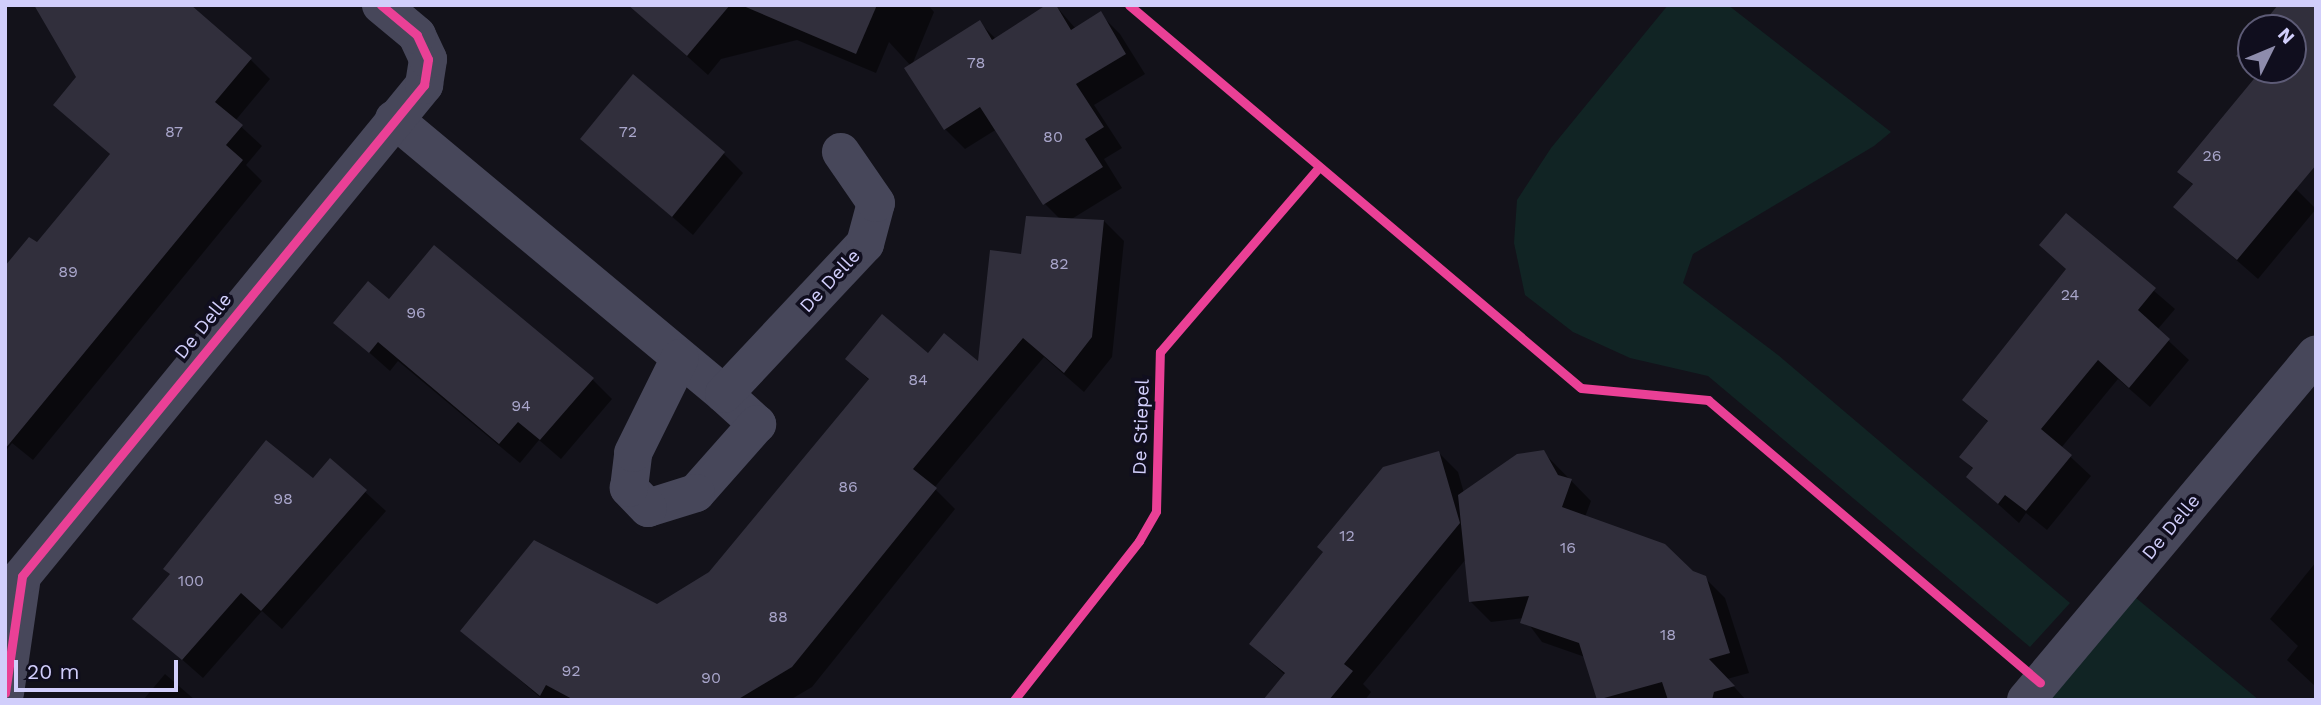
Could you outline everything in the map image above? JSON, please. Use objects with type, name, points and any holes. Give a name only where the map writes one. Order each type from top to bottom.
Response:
[{"type":"street","name":"De Delle","points":[[5,693],[22,576],[424,85],[428,59],[417,35],[381,5]]},
{"type":"street","points":[[394,119],[724,394],[757,424],[753,433],[696,493],[648,508],[628,488],[633,453],[680,358]]},
{"type":"street","name":"De Delle","points":[[724,394],[865,244],[876,203],[841,152]]},
{"type":"street","name":"De Delle","points":[[2026,700],[2316,355]]},
{"type":"green space","points":[[1668,5],[1728,5],[1891,132],[1874,146],[1693,254],[1683,283],[1778,355],[2070,603],[2030,647],[1708,376],[1630,358],[1573,332],[1525,295],[1514,243],[1517,200],[1551,148]]},
{"type":"green space","points":[[2130,593],[2259,700],[2042,700]]},
{"type":"building","points":[[34,5],[191,5],[252,58],[215,102],[243,125],[226,145],[243,160],[5,449],[5,266],[29,237],[37,242],[110,154],[53,105],[76,77]]},
{"type":"building","points":[[628,5],[730,5],[687,56]]},
{"type":"building","points":[[741,5],[877,5],[856,54]]},
{"type":"building","points":[[1046,5],[1056,5],[1071,30],[1101,11],[1126,54],[1076,84],[1104,127],[1085,139],[1103,167],[1043,205],[980,107],[944,130],[904,68],[980,20],[992,40]]},
{"type":"building","points":[[2278,5],[2316,5],[2316,165],[2237,260],[2173,207],[2193,184],[2177,172],[2250,84],[2307,84],[2307,14],[2271,14]]},
{"type":"building","points":[[633,74],[725,152],[672,217],[580,139]]},
{"type":"building","points":[[2066,213],[2156,288],[2138,310],[2170,339],[2129,388],[2098,360],[2041,429],[2072,455],[2026,511],[2005,495],[1998,504],[1966,477],[1973,468],[1959,457],[1988,421],[1962,400],[2066,269],[2039,245]]},
{"type":"building","points":[[1026,216],[1104,220],[1092,337],[1064,373],[1023,338],[913,469],[937,488],[792,667],[737,700],[574,700],[546,685],[540,696],[460,631],[534,540],[657,604],[709,572],[869,379],[845,359],[882,314],[928,353],[944,333],[978,361],[990,250],[1021,254]]},
{"type":"building","points":[[434,245],[594,378],[540,440],[518,422],[499,444],[378,342],[369,353],[333,323],[368,281],[389,299]]},
{"type":"building","points":[[266,440],[313,478],[330,458],[367,490],[261,611],[241,593],[182,660],[132,619],[170,574],[163,569]]},
{"type":"building","points":[[1544,450],[1558,475],[1572,479],[1562,507],[1665,544],[1693,571],[1706,576],[1730,653],[1709,659],[1735,686],[1714,692],[1712,700],[1668,700],[1662,682],[1597,700],[1579,643],[1520,623],[1529,596],[1469,602],[1458,495],[1517,454]]},
{"type":"building","points":[[1439,451],[1460,523],[1344,664],[1353,671],[1329,700],[1263,700],[1285,673],[1249,644],[1323,552],[1317,547],[1383,467]]},
{"type":"cycle path","points":[[5,693],[22,576],[424,85],[428,59],[417,35],[381,5]]},
{"type":"cycle path","points":[[1129,5],[1581,388],[1708,400],[2040,683]]},
{"type":"cycle path","name":"De Stiepel","points":[[1014,700],[1139,541],[1156,511],[1160,352],[1319,167]]}]
